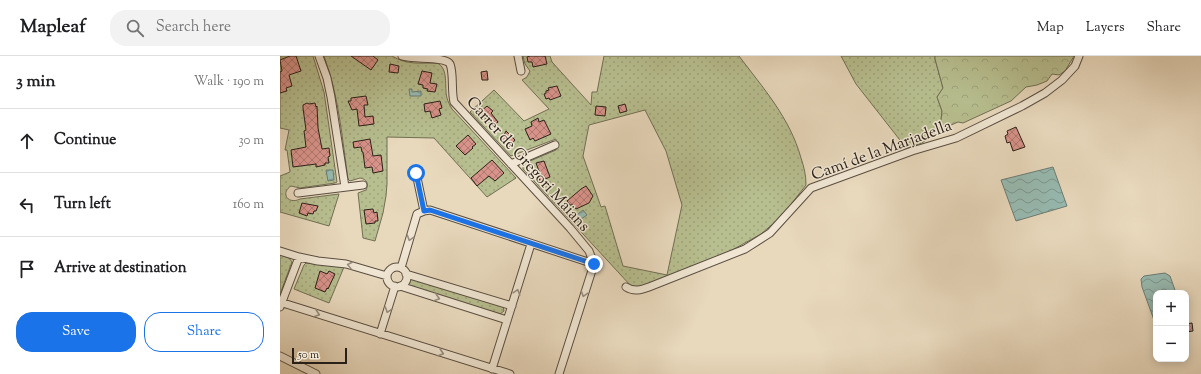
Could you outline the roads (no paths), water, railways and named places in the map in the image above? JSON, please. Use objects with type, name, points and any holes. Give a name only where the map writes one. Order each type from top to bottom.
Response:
[{"type":"street","points":[[319,56],[327,78],[331,97],[344,187]]},
{"type":"street","name":"Carrer de Gregori Maians","points":[[402,56],[441,58],[447,60],[450,65],[452,95],[454,102],[570,228],[589,251],[593,260]]},
{"type":"street","points":[[518,56],[521,71]]},
{"type":"street","name":"Camí de la Marjadella","points":[[626,287],[632,290],[638,290],[649,287],[746,249],[770,233],[811,188],[912,151],[956,138],[978,128],[1045,93],[1069,74],[1075,66],[1079,56]]},
{"type":"street","points":[[511,164],[555,145]]},
{"type":"street","points":[[416,173],[424,211]]},
{"type":"street","points":[[298,193],[362,185]]},
{"type":"street","points":[[401,268],[417,214],[430,210],[531,244],[593,260],[559,374]]},
{"type":"street","points":[[492,369],[531,244]]},
{"type":"street","points":[[280,251],[318,261],[346,264],[388,276]]},
{"type":"street","points":[[299,257],[281,304],[510,374]]},
{"type":"street","points":[[401,268],[406,274],[512,306]]},
{"type":"street","points":[[401,268],[392,269],[388,276],[389,282],[397,286],[507,320]]},
{"type":"street","points":[[380,334],[397,286],[406,281],[406,274]]},
{"type":"street","points":[[280,356],[316,374]]},
{"type":"water","points":[[409,89],[412,89],[412,92],[421,91],[421,96],[410,96]]},
{"type":"water","points":[[1053,167],[1067,206],[1016,221],[1001,180]]},
{"type":"water","points":[[326,170],[333,170],[334,180],[328,181]]},
{"type":"water","points":[[583,210],[587,215],[577,222],[573,218]]},
{"type":"water","points":[[1165,273],[1170,276],[1175,290],[1153,290],[1153,317],[1142,287],[1141,279],[1144,276]]}]
